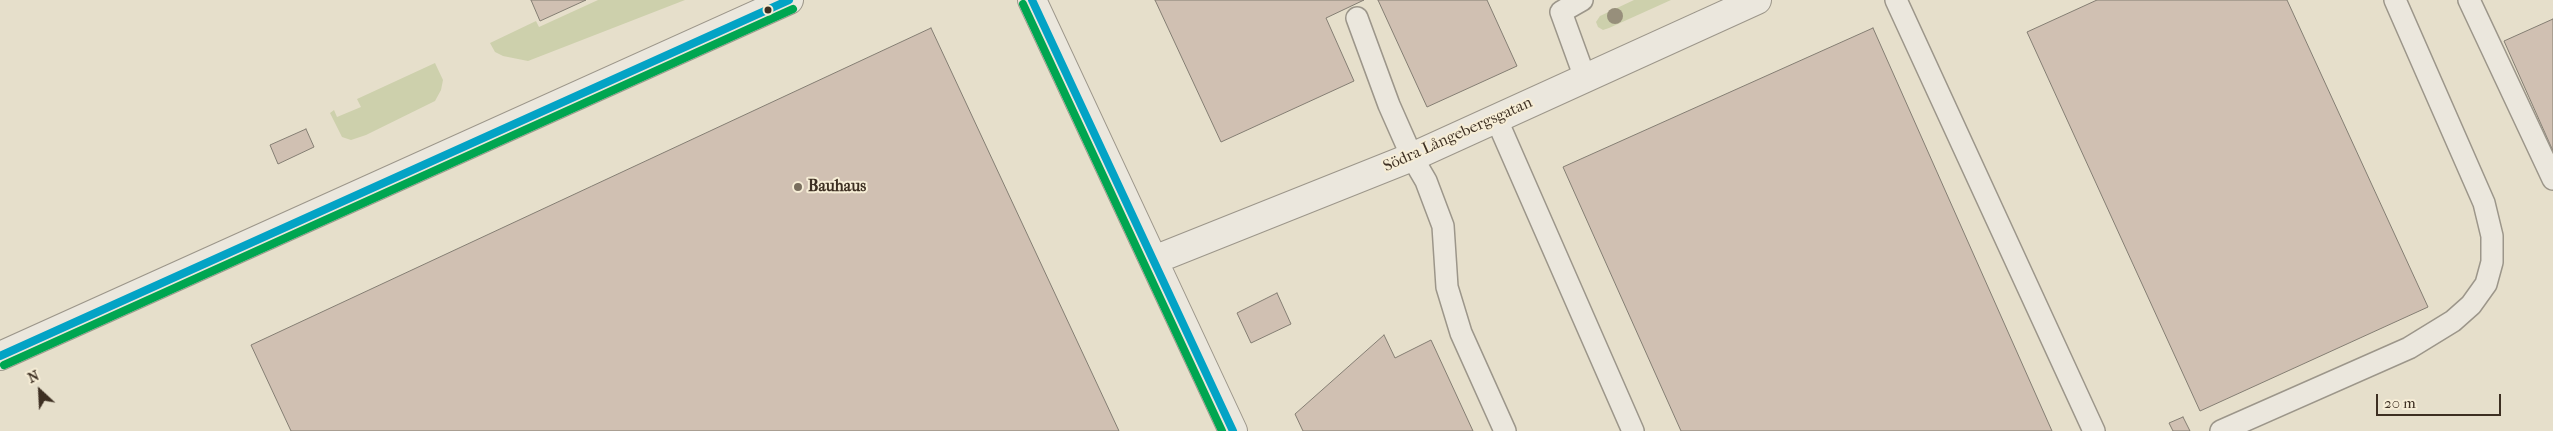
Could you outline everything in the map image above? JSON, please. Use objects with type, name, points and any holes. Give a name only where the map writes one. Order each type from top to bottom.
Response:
[{"type":"street","points":[[0,356],[790,0]]},
{"type":"street","points":[[1032,0],[1233,431]]},
{"type":"street","name":"Södra Långebergsgatan","points":[[1154,260],[1412,156],[1757,0]]},
{"type":"lane","points":[[1582,0],[1560,12],[1585,78]]},
{"type":"lane","points":[[1896,0],[2094,431]]},
{"type":"lane","points":[[2221,431],[2409,348],[2453,321],[2471,305],[2486,284],[2492,262],[2492,236],[2484,204],[2395,0]]},
{"type":"lane","points":[[2469,0],[2553,179]]},
{"type":"lane","points":[[1357,18],[1389,105],[1412,156],[1426,181],[1443,226],[1447,287],[1461,333],[1505,431]]},
{"type":"lane","points":[[1496,118],[1509,152],[1633,431]]},
{"type":"green space","points":[[598,0],[685,0],[528,61],[503,56],[495,52],[490,43],[536,21],[539,27]]},
{"type":"green space","points":[[1634,0],[1671,0],[1609,28],[1603,30],[1598,27],[1596,22],[1600,16]]},
{"type":"green space","points":[[435,63],[443,80],[441,90],[435,101],[366,135],[351,140],[342,137],[330,113],[334,110],[337,117],[361,107],[357,99]]},
{"type":"building","points":[[531,0],[586,0],[540,21]]},
{"type":"building","points":[[1155,0],[1364,0],[1326,18],[1354,81],[1221,142]]},
{"type":"building","points":[[1378,0],[1487,0],[1517,66],[1427,107]]},
{"type":"building","points":[[2097,0],[2287,0],[2428,307],[2200,411],[2027,32]]},
{"type":"building","points":[[2553,19],[2553,151],[2504,41]]},
{"type":"building","name":"Bauhaus","points":[[931,28],[1119,431],[291,431],[251,345]]},
{"type":"building","points":[[1873,28],[2052,431],[1681,431],[1563,167]]},
{"type":"building","points":[[306,129],[314,147],[278,164],[270,145]]},
{"type":"building","points":[[1277,293],[1291,324],[1251,343],[1237,313]]},
{"type":"building","points":[[1384,335],[1395,358],[1431,340],[1473,431],[1303,431],[1295,414]]},
{"type":"building","points":[[2183,417],[2190,431],[2173,431],[2169,423]]},
{"type":"transit line","points":[[0,356],[789,0]]},
{"type":"transit line","points":[[1032,0],[1233,431]]},
{"type":"transit line","points":[[1023,4],[1222,431]]},
{"type":"transit line","points":[[4,365],[793,9]]},
{"type":"place","name":"Bauhaus","points":[[798,187]]}]
